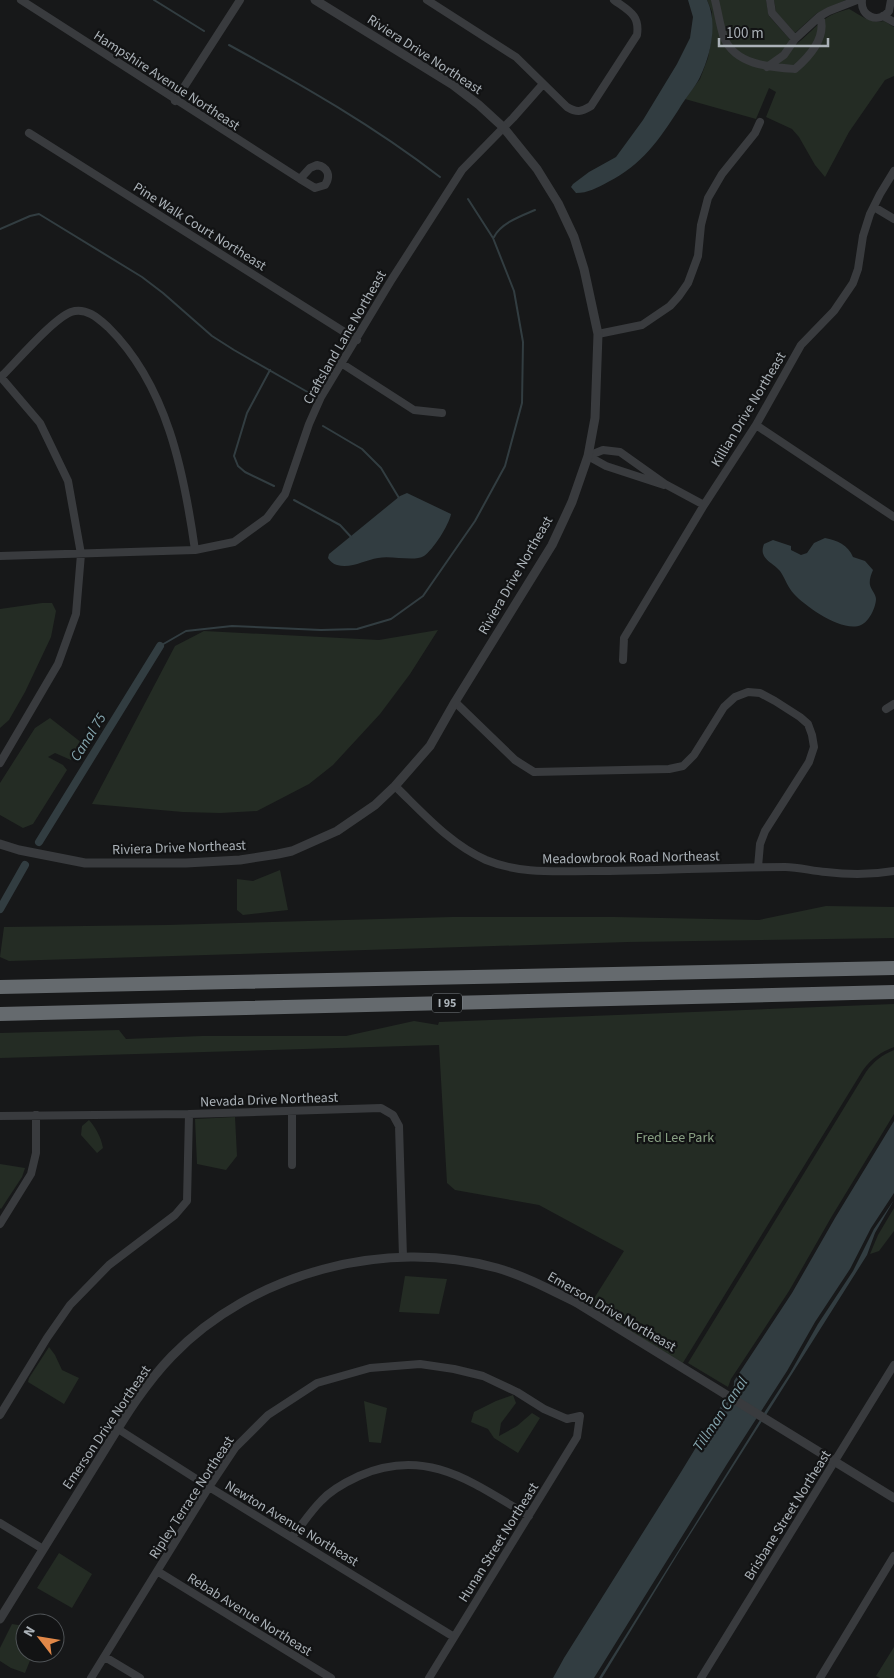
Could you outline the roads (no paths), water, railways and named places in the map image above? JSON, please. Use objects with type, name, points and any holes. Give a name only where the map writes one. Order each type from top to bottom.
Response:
[{"type":"highway","name":"I 95","points":[[0,987],[894,968]]},
{"type":"highway","name":"I 95","points":[[0,1014],[894,992]]},
{"type":"street","name":"Hampshire Avenue Northeast","points":[[21,0],[300,179]]},
{"type":"street","points":[[175,100],[240,0]]},
{"type":"street","name":"Riviera Drive Northeast","points":[[0,844],[18,850],[85,863],[186,863],[240,860],[292,851],[337,830],[375,805],[395,786],[430,746],[552,545],[572,502],[588,456],[595,418],[598,334],[591,296],[574,238],[558,204],[537,169],[503,127],[479,105],[452,85],[315,0]]},
{"type":"street","points":[[427,0],[516,57],[567,107],[581,112],[591,106],[637,35],[639,24],[633,14],[614,0]]},
{"type":"street","points":[[715,0],[724,38],[733,51],[758,66],[794,69],[816,47],[822,23],[820,16]]},
{"type":"street","points":[[770,0],[772,13],[795,39]]},
{"type":"street","points":[[767,67],[784,55],[795,39],[820,16],[857,0]]},
{"type":"street","points":[[862,0],[864,12]]},
{"type":"street","points":[[848,4],[872,18],[884,16],[892,5]]},
{"type":"street","points":[[884,16],[894,22]]},
{"type":"street","name":"Craftsland Lane Northeast","points":[[0,556],[195,550],[234,542],[267,518],[285,494],[309,424],[321,396],[392,279],[462,170],[543,84]]},
{"type":"street","points":[[598,334],[642,325],[670,306],[679,296],[688,283],[698,256],[701,225],[708,198],[722,174],[755,132],[760,122]]},
{"type":"street","name":"Pine Walk Court Northeast","points":[[30,133],[356,340]]},
{"type":"street","name":"Killian Drive Northeast","points":[[623,660],[624,638],[704,504],[756,425],[801,345],[834,311],[852,283],[858,269],[864,236],[874,207],[894,172]]},
{"type":"street","points":[[874,207],[894,219]]},
{"type":"street","points":[[0,763],[58,664],[76,614],[81,554],[68,481],[40,423],[1,376],[58,320],[72,312],[85,311],[100,320],[123,342],[145,374],[173,438],[187,497],[195,550]]},
{"type":"street","points":[[341,364],[414,410],[442,413]]},
{"type":"street","points":[[756,425],[894,517]]},
{"type":"street","points":[[588,456],[603,450],[620,452],[665,484],[704,504]]},
{"type":"street","points":[[588,456],[606,466],[663,485],[665,484]]},
{"type":"street","points":[[455,702],[515,760],[534,772],[669,769],[683,766],[694,755],[724,707],[735,697],[748,692],[760,693],[800,717],[808,724],[814,747],[809,762],[765,831],[760,844],[758,867]]},
{"type":"street","points":[[886,709],[894,704]]},
{"type":"street","name":"Meadowbrook Road Northeast","points":[[395,786],[449,837],[486,860],[516,869],[537,871],[616,871],[792,867],[826,872],[872,875],[894,871]]},
{"type":"street","name":"Nevada Drive Northeast","points":[[0,1116],[189,1114],[380,1108],[393,1115],[399,1126],[403,1257]]},
{"type":"street","points":[[292,1111],[292,1165]]},
{"type":"street","points":[[0,1415],[47,1338],[70,1305],[109,1265],[175,1215],[187,1201],[189,1114]]},
{"type":"street","points":[[0,1224],[31,1174],[36,1153],[36,1115]]},
{"type":"street","name":"Emerson Drive Northeast","points":[[0,1619],[146,1386],[172,1356],[218,1316],[250,1298],[299,1275],[347,1263],[403,1257],[454,1260],[498,1268],[538,1284],[577,1303],[894,1498]]},
{"type":"street","name":"Ripley Terrace Northeast","points":[[91,1678],[235,1448],[268,1415],[317,1383],[370,1368],[420,1364],[483,1376],[517,1392],[544,1409],[567,1419],[580,1416]]},
{"type":"street","name":"Brisbane Street Northeast","points":[[701,1678],[894,1365]]},
{"type":"street","name":"Hunan Street Northeast","points":[[429,1678],[577,1437],[580,1416]]},
{"type":"street","name":"Newton Avenue Northeast","points":[[118,1429],[454,1637]]},
{"type":"street","points":[[292,1537],[322,1500],[344,1483],[376,1469],[408,1465],[442,1470],[467,1480],[529,1516]]},
{"type":"street","points":[[0,1523],[43,1549]]},
{"type":"street","points":[[820,1678],[894,1556]]},
{"type":"street","name":"Rebab Avenue Northeast","points":[[157,1571],[331,1678]]},
{"type":"street","points":[[104,1657],[140,1678]]},
{"type":"water","points":[[688,0],[707,0],[712,18],[713,28],[710,49],[698,81],[664,131],[640,160],[631,168],[600,186],[576,193],[571,187],[573,184],[589,172],[616,157],[643,120],[677,64],[690,38],[693,17]]},
{"type":"water","points":[[407,493],[451,514],[444,531],[428,553],[420,558],[383,557],[347,566],[337,565],[328,558],[329,554],[400,496]]},
{"type":"water","points":[[825,538],[842,544],[853,557],[865,561],[873,570],[870,583],[876,597],[876,602],[869,618],[861,625],[845,625],[816,612],[792,592],[780,571],[767,560],[763,553],[764,544],[773,540],[791,546],[791,550],[801,555],[807,553],[814,543]]},
{"type":"water","name":"Tillman Canal","points":[[894,1121],[894,1193],[871,1228],[850,1269],[815,1322],[787,1371],[594,1678],[553,1678],[681,1472],[734,1385],[734,1381],[792,1293]]},
{"type":"water","points":[[894,1200],[875,1233],[867,1255],[766,1415],[764,1413],[818,1324],[853,1271],[874,1229]]},
{"type":"water","points":[[760,1420],[762,1421],[602,1678],[599,1678]]},
{"type":"waterway","points":[[154,0],[204,31]]},
{"type":"waterway","points":[[229,45],[337,107],[389,140],[440,177]]},
{"type":"waterway","points":[[160,646],[186,631],[232,626],[321,630],[357,629],[391,619],[423,596],[475,521],[505,466],[522,403],[523,342],[514,291],[493,238],[468,199]]},
{"type":"waterway","points":[[494,237],[506,224],[535,210]]},
{"type":"waterway","points":[[0,229],[39,214],[142,277],[212,336],[311,394]]},
{"type":"waterway","points":[[270,370],[247,413],[234,456],[238,466],[245,472],[274,486]]},
{"type":"waterway","points":[[323,426],[362,449],[381,468],[399,498]]},
{"type":"waterway","points":[[294,500],[340,525],[352,538]]},
{"type":"waterway","name":"Canal 75","points":[[39,842],[160,646]]},
{"type":"waterway","name":"Canal 75","points":[[0,909],[25,865]]},
{"type":"park label","name":"Fred Lee Park","points":[[675,1137]]}]
